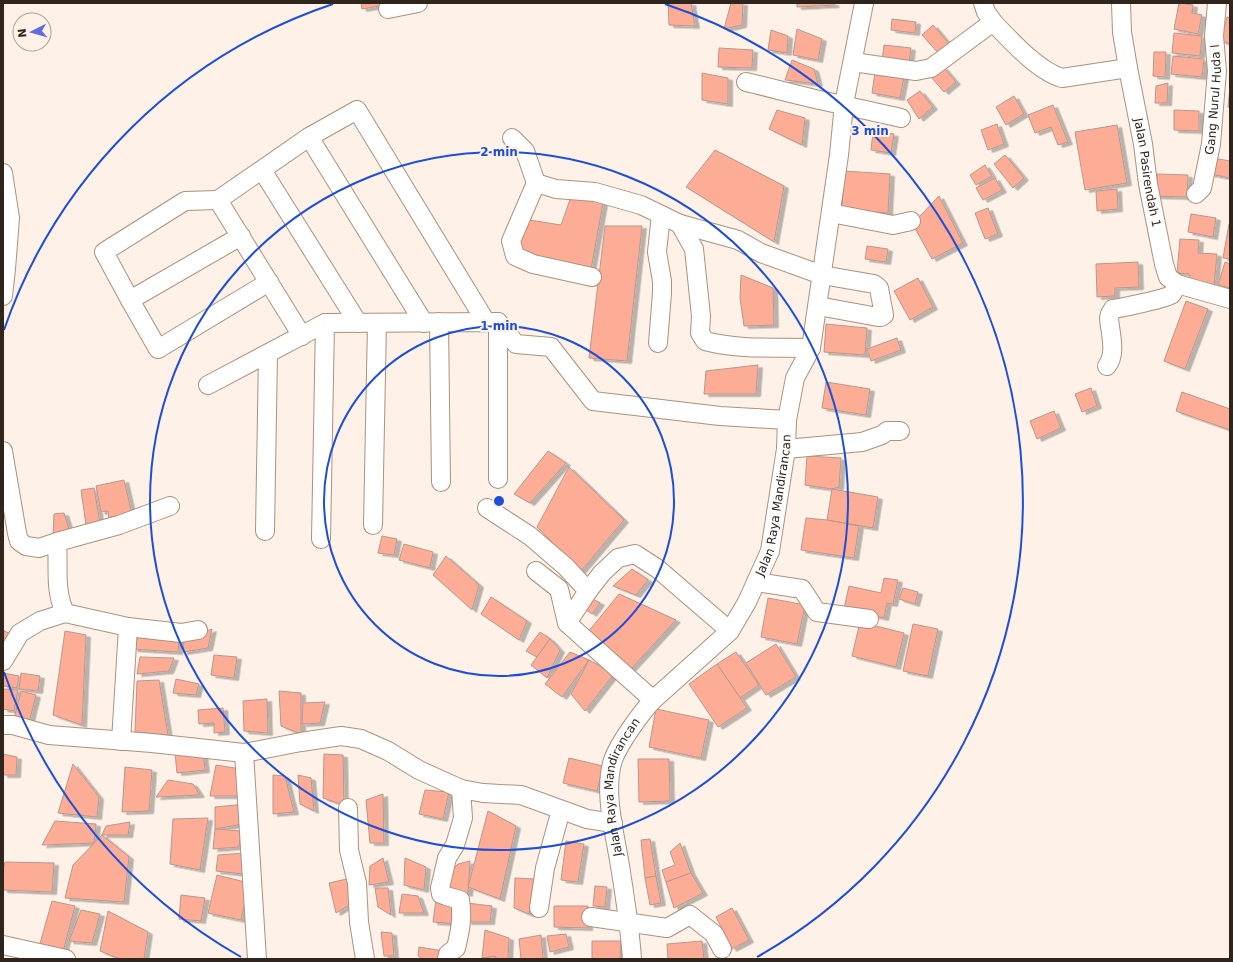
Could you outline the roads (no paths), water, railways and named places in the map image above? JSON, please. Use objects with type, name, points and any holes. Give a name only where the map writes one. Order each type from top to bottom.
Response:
[{"type":"street","points":[[388,9],[418,3]]},
{"type":"street","name":"Jalan Raya Mandirancan","points":[[632,959],[629,924],[609,788],[613,760],[624,739],[653,700],[730,631],[747,602],[770,551],[786,449],[787,420],[795,378],[811,348],[831,213],[844,104],[864,3]]},
{"type":"street","points":[[983,3],[986,12],[993,22],[1016,46],[1052,75],[1062,78],[1128,68]]},
{"type":"street","name":"Jalan Pasirendah 1","points":[[1121,3],[1122,32],[1143,144],[1148,184],[1164,264],[1168,276],[1177,284]]},
{"type":"street","name":"Gang Nurul Huda I","points":[[1196,194],[1202,188],[1211,144],[1217,71],[1214,36],[1217,3]]},
{"type":"street","points":[[852,62],[916,71],[924,70],[931,68],[993,22]]},
{"type":"street","points":[[746,82],[901,118]]},
{"type":"street","points":[[269,282],[158,349],[104,252],[185,201],[218,200],[310,137],[357,110],[492,322],[516,344],[550,347],[593,401],[720,416],[787,420]]},
{"type":"street","points":[[310,137],[431,322],[441,482]]},
{"type":"street","points":[[512,138],[525,151],[536,183],[511,241],[515,256],[533,264],[592,277]]},
{"type":"street","points":[[262,170],[358,323]]},
{"type":"street","points":[[3,174],[10,218],[3,296]]},
{"type":"street","points":[[536,183],[556,188],[595,192],[641,205],[680,224],[738,240],[761,253],[822,275],[874,284],[878,288],[884,315],[878,318],[818,306]]},
{"type":"street","points":[[218,200],[302,336]]},
{"type":"street","points":[[831,213],[894,225],[912,221]]},
{"type":"street","points":[[658,343],[662,281],[657,252],[661,215]]},
{"type":"street","points":[[680,224],[694,249],[701,316],[700,333],[705,341],[718,345],[738,347],[811,348]]},
{"type":"street","points":[[130,300],[241,236]]},
{"type":"street","points":[[1107,366],[1111,361],[1112,344],[1109,318],[1113,309],[1165,298],[1172,295],[1177,284],[1230,299]]},
{"type":"street","points":[[208,385],[325,323],[492,322]]},
{"type":"street","points":[[492,322],[498,479]]},
{"type":"street","points":[[321,539],[325,323]]},
{"type":"street","points":[[373,524],[377,323]]},
{"type":"street","points":[[265,531],[268,354]]},
{"type":"street","points":[[786,449],[862,442],[882,435],[887,431],[900,431]]},
{"type":"street","points":[[3,451],[19,541],[26,546],[39,548],[118,525],[170,506]]},
{"type":"street","points":[[487,508],[530,536],[566,567],[588,591]]},
{"type":"street","points":[[57,542],[58,591],[65,613]]},
{"type":"street","points":[[567,623],[602,573],[618,558],[635,554],[658,569],[730,631]]},
{"type":"street","points":[[536,571],[558,589],[567,623],[653,700]]},
{"type":"street","points":[[756,582],[802,589],[817,612],[869,619]]},
{"type":"street","points":[[3,661],[20,633],[40,621],[65,613],[128,627],[181,632],[198,630]]},
{"type":"street","points":[[121,741],[128,627]]},
{"type":"street","points":[[3,725],[13,725],[49,735],[244,752],[342,736],[361,739],[388,751],[420,770],[461,789],[483,793],[521,796],[587,819],[613,823]]},
{"type":"street","points":[[244,752],[257,959]]},
{"type":"street","points":[[447,959],[448,954],[456,948],[462,921],[462,911],[460,900],[442,894],[440,888],[447,858],[455,845],[463,818],[461,789]]},
{"type":"street","points":[[348,808],[349,850],[357,883],[359,922],[365,959]]},
{"type":"street","points":[[539,908],[545,868],[561,810]]},
{"type":"street","points":[[591,917],[629,924],[667,928],[690,915],[714,934],[722,949]]},
{"type":"street","points":[[3,945],[66,959]]}]
